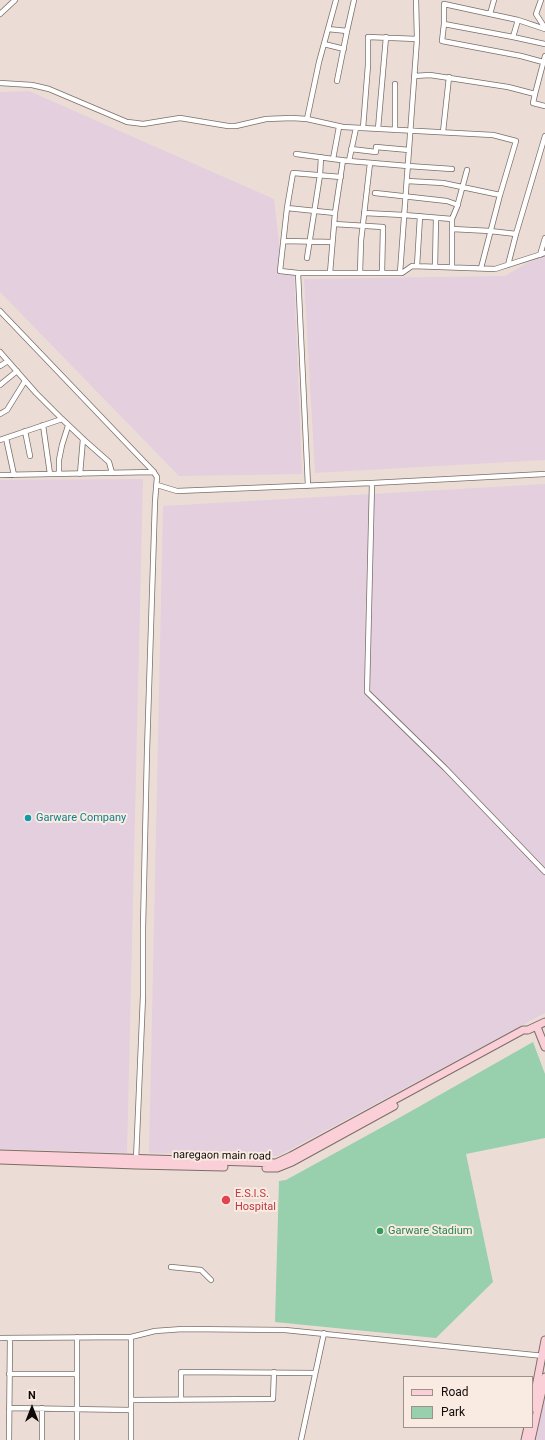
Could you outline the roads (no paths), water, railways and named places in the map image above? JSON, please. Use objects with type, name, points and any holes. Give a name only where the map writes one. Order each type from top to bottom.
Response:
[{"type":"street","points":[[0,14],[15,0]]},
{"type":"street","points":[[306,119],[336,0]]},
{"type":"street","points":[[337,80],[354,0]]},
{"type":"street","points":[[400,273],[417,39],[416,0]]},
{"type":"street","points":[[490,14],[494,0]]},
{"type":"street","points":[[541,0],[536,14],[545,28]]},
{"type":"street","points":[[545,28],[445,2],[442,41],[544,60],[533,103],[545,106]]},
{"type":"street","points":[[513,37],[518,20]]},
{"type":"street","points":[[444,24],[545,44]]},
{"type":"street","points":[[328,29],[347,31]]},
{"type":"street","points":[[362,128],[368,66],[368,37],[417,39]]},
{"type":"street","points":[[378,129],[386,38]]},
{"type":"street","points":[[324,44],[344,49]]},
{"type":"street","points":[[414,76],[430,75],[449,77],[508,87],[535,94]]},
{"type":"street","points":[[443,132],[449,77]]},
{"type":"street","points":[[0,83],[32,85],[49,89],[127,122],[143,124],[180,118],[236,126],[266,120],[292,118],[306,119],[339,127],[493,135],[516,141],[481,268]]},
{"type":"street","points":[[395,130],[396,84]]},
{"type":"street","points":[[333,159],[339,127]]},
{"type":"street","points":[[330,273],[334,224],[341,177],[351,149],[356,128]]},
{"type":"street","points":[[508,265],[545,136]]},
{"type":"street","points":[[351,149],[376,152],[376,147],[409,150]]},
{"type":"street","points":[[296,154],[370,163],[452,169]]},
{"type":"street","points":[[307,258],[320,175],[321,157]]},
{"type":"street","points":[[360,273],[364,213],[370,163]]},
{"type":"street","points":[[452,268],[452,219],[458,205],[467,170]]},
{"type":"street","points":[[341,177],[293,173],[287,208],[280,271],[298,273],[402,273],[412,266],[496,269],[542,254],[545,238]]},
{"type":"street","points":[[407,181],[443,183],[500,195]]},
{"type":"street","points":[[376,193],[447,201],[458,205]]},
{"type":"street","points":[[287,208],[336,213]]},
{"type":"street","points":[[364,213],[452,219]]},
{"type":"street","points":[[416,266],[420,216]]},
{"type":"street","points":[[435,267],[436,218]]},
{"type":"street","points":[[334,224],[383,227],[382,273]]},
{"type":"street","points":[[452,229],[516,234]]},
{"type":"street","points":[[284,241],[309,243],[332,242]]},
{"type":"street","points":[[298,273],[308,486]]},
{"type":"street","points":[[0,311],[154,472],[157,477],[147,751],[143,996],[136,1162]]},
{"type":"street","points":[[0,352],[68,426],[109,462],[112,473]]},
{"type":"street","points":[[0,366],[8,361]]},
{"type":"street","points":[[0,385],[17,371]]},
{"type":"street","points":[[0,414],[7,410],[25,380]]},
{"type":"street","points":[[0,440],[62,419]]},
{"type":"street","points":[[43,425],[50,474]]},
{"type":"street","points":[[59,474],[59,460],[68,426]]},
{"type":"street","points":[[25,431],[30,456]]},
{"type":"street","points":[[6,438],[14,475]]},
{"type":"street","points":[[80,474],[83,440]]},
{"type":"street","points":[[0,475],[154,472]]},
{"type":"street","points":[[157,485],[177,491],[545,474]]},
{"type":"street","points":[[372,483],[367,692],[445,768],[545,872]]},
{"type":"street","points":[[541,1024],[545,1034]]},
{"type":"street","points":[[541,1024],[545,1047]]},
{"type":"street","name":"naregaon main road","points":[[0,1154],[277,1168],[526,1034],[528,1030],[541,1024]]},
{"type":"street","name":"naregaon main road","points":[[0,1160],[136,1162]]},
{"type":"street","points":[[171,1267],[201,1270],[211,1280]]},
{"type":"street","points":[[0,1338],[131,1337],[155,1331],[183,1329],[285,1330],[543,1356]]},
{"type":"street","points":[[301,1440],[324,1333]]},
{"type":"street","points":[[77,1337],[77,1440]]},
{"type":"street","points":[[131,1337],[131,1440]]},
{"type":"street","points":[[9,1440],[10,1338]]},
{"type":"street","points":[[533,1403],[545,1340]]},
{"type":"street","points":[[181,1400],[181,1372],[315,1373]]},
{"type":"street","points":[[131,1400],[273,1399],[274,1372]]},
{"type":"street","points":[[10,1374],[77,1374]]},
{"type":"street","points":[[531,1440],[545,1377]]},
{"type":"street","points":[[9,1408],[131,1410]]},
{"type":"street","points":[[42,1408],[42,1440]]},
{"type":"street","points":[[525,1440],[528,1428]]},
{"type":"place","name":"Garware Company","points":[[28,818]]},
{"type":"place","name":"E.S.I.S. Hospital","points":[[226,1200]]},
{"type":"place","name":"Garware Stadium","points":[[380,1231]]}]
